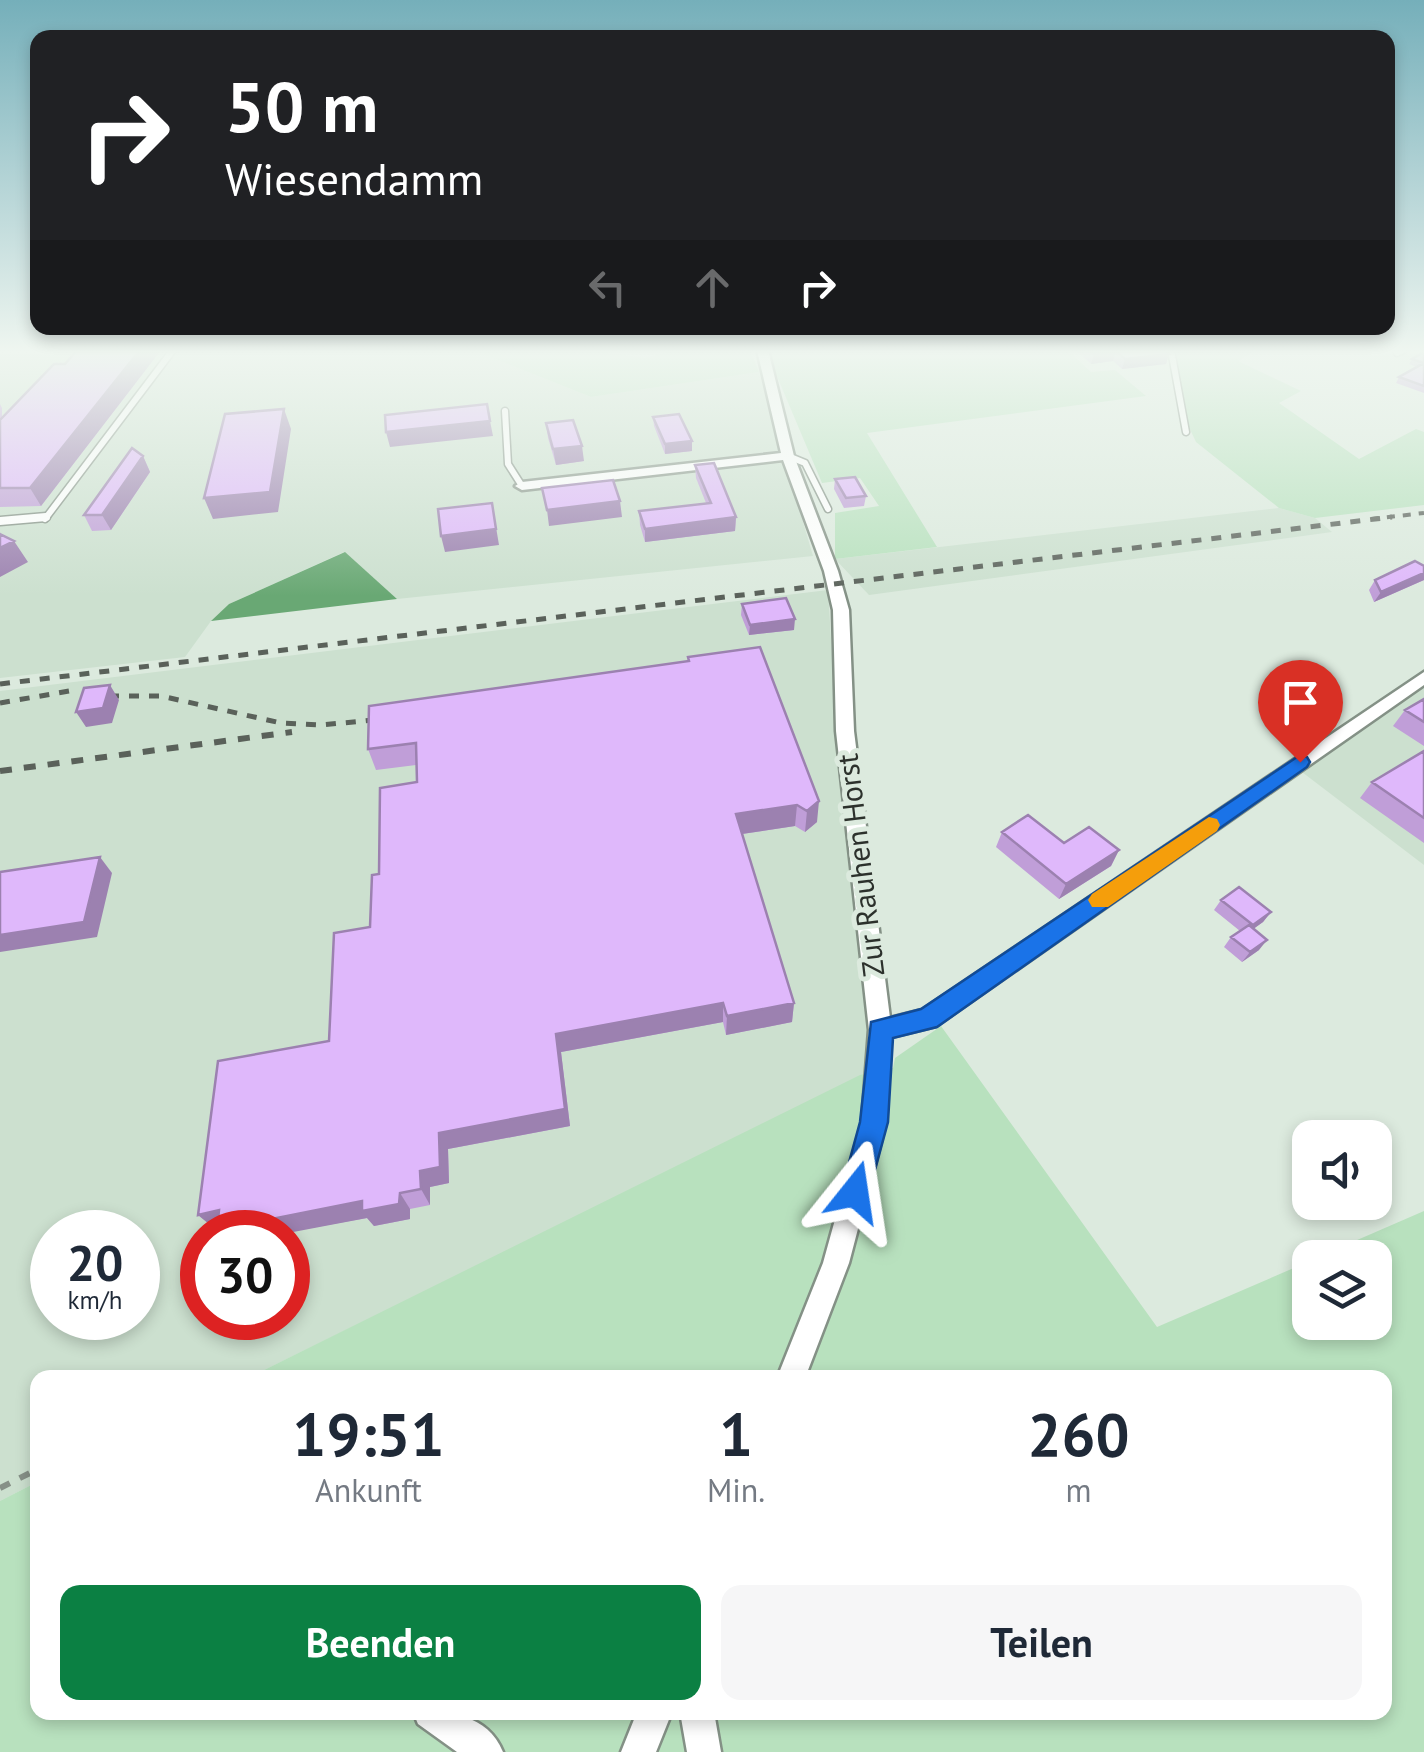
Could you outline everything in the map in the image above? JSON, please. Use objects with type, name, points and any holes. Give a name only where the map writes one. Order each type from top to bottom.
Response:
[{"type":"street","name":"Zur Rauhen Horst","points":[[782,432],[832,571],[841,610],[844,731],[880,1030],[874,1122],[836,1262],[794,1370]]},
{"type":"street","points":[[522,486],[788,456]]},
{"type":"street","points":[[880,1030],[928,1019],[1424,677]]},
{"type":"street","points":[[441,1720],[486,1752]]},
{"type":"street","points":[[638,1752],[652,1720]]},
{"type":"street","points":[[698,1720],[704,1752]]},
{"type":"lane","points":[[0,520],[44,520],[111,432]]},
{"type":"lane","points":[[506,432],[508,464],[522,486]]},
{"type":"lane","points":[[788,456],[805,462],[828,509]]},
{"type":"path","points":[[0,1488],[30,1474]]},
{"type":"shaded area","points":[[0,432],[777,432],[813,556],[397,599],[344,552],[229,604],[185,657],[0,678]]},
{"type":"shaded area","points":[[800,432],[876,432],[867,433],[937,547],[835,559],[835,513],[879,506],[860,478],[822,483]]},
{"type":"shaded area","points":[[1191,432],[1320,432],[1359,459],[1411,432],[1423,432],[1424,505],[1315,518],[1279,508],[1196,442]]},
{"type":"shaded area","points":[[1279,508],[1315,518],[1332,532],[869,595],[835,559]]},
{"type":"shaded area","points":[[345,552],[397,599],[211,621],[229,604]]},
{"type":"shaded area","points":[[828,590],[840,786],[872,1073],[264,1370],[30,1370],[30,1486],[0,1501],[0,691]]},
{"type":"shaded area","points":[[1424,682],[1424,865],[1298,769]]},
{"type":"shaded area","points":[[941,1026],[1157,1327],[1292,1269],[1292,1340],[1392,1340],[1392,1240],[1357,1240],[1424,1211],[1424,1752],[0,1752],[0,1501],[30,1486],[30,1720],[1392,1720],[1392,1370],[264,1370],[860,1075],[893,1068],[895,1058]]},
{"type":"building","points":[[0,432],[75,432],[30,488],[0,488]]},
{"type":"building","points":[[221,432],[280,432],[270,492],[204,498]]},
{"type":"building","points":[[548,432],[577,432],[582,446],[553,449]]},
{"type":"building","points":[[660,432],[688,432],[692,441],[665,444]]},
{"type":"building","points":[[132,448],[143,456],[102,515],[84,515]]},
{"type":"building","points":[[714,463],[736,517],[645,529],[639,511],[711,503],[695,465]]},
{"type":"building","points":[[855,477],[866,496],[846,498],[835,479]]},
{"type":"building","points":[[613,480],[620,501],[547,510],[542,488]]},
{"type":"building","points":[[492,503],[496,529],[441,536],[438,509]]},
{"type":"building","points":[[0,534],[14,541],[0,548]]},
{"type":"building","points":[[1415,561],[1424,566],[1424,573],[1381,592],[1375,580]]},
{"type":"building","points":[[786,598],[795,619],[750,625],[742,604]]},
{"type":"building","points":[[760,647],[819,801],[807,811],[797,805],[736,814],[794,1003],[727,1016],[723,1003],[556,1034],[565,1109],[439,1133],[440,1167],[420,1171],[421,1189],[400,1193],[399,1204],[362,1211],[362,1201],[310,1211],[199,1210],[218,1061],[329,1041],[334,933],[370,927],[372,875],[379,874],[380,788],[417,782],[416,743],[368,749],[369,706],[689,661],[688,657]]},
{"type":"building","points":[[110,685],[103,708],[76,712],[84,688]]},
{"type":"building","points":[[1424,699],[1424,722],[1405,710]]},
{"type":"building","points":[[1424,751],[1424,818],[1372,782]]},
{"type":"building","points":[[1028,815],[1064,843],[1089,827],[1119,850],[1066,884],[1002,832]]},
{"type":"building","points":[[100,857],[84,922],[0,935],[0,872]]},
{"type":"building","points":[[1239,887],[1271,912],[1253,925],[1221,900]]},
{"type":"building","points":[[1249,925],[1267,940],[1250,952],[1231,937]]},
{"type":"railway","points":[[1371,519],[1424,513]]},
{"type":"railway","points":[[0,684],[1392,517]]},
{"type":"railway","points":[[0,703],[75,690]]},
{"type":"railway","points":[[89,696],[161,696],[281,723],[321,725],[395,718]]},
{"type":"railway","points":[[0,771],[292,732]]},
{"type":"slow traffic","points":[[1100,900],[1209,825]]},
{"type":"route","points":[[855,1192],[874,1122],[880,1030],[928,1019],[1300,762]]}]
